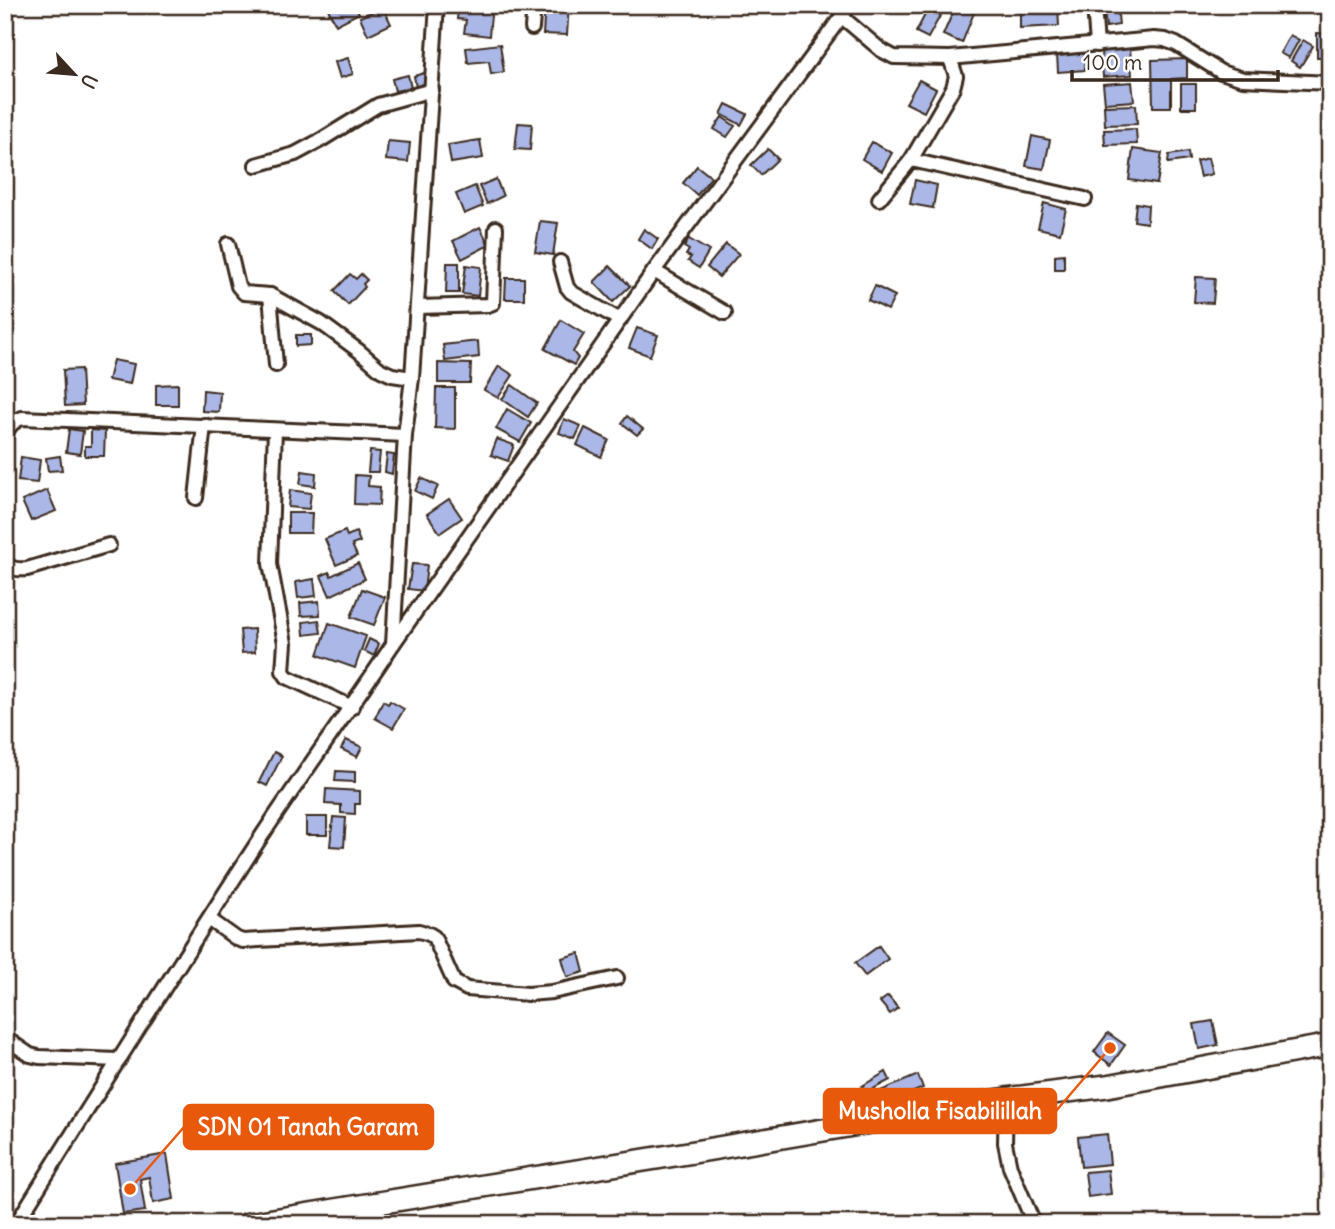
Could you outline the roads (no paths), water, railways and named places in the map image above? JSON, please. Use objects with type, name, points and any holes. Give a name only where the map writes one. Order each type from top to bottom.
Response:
[{"type":"highway","points":[[248,1224],[1006,1099],[1107,1086],[1330,1045]]},
{"type":"street","points":[[393,644],[405,435],[418,307],[437,5]]},
{"type":"street","points":[[533,28],[534,5]]},
{"type":"street","points":[[16,1224],[263,835],[393,644],[654,271],[850,5]]},
{"type":"street","points":[[1094,5],[1097,45]]},
{"type":"street","points":[[842,17],[894,57],[950,58],[1154,39],[1166,40],[1231,76],[1243,79],[1330,83]]},
{"type":"street","points":[[878,199],[911,160],[954,88],[956,76],[950,58]]},
{"type":"street","points":[[256,165],[295,154],[378,105],[432,90]]},
{"type":"street","points":[[911,160],[1085,199]]},
{"type":"street","points":[[418,307],[493,303],[496,228]]},
{"type":"street","points":[[228,244],[244,293],[270,295],[321,323],[381,370],[412,378]]},
{"type":"street","points":[[560,262],[567,287],[572,292],[620,320]]},
{"type":"street","points":[[654,271],[726,313]]},
{"type":"street","points":[[270,295],[276,365]]},
{"type":"street","points":[[5,436],[13,421],[22,418],[405,435]]},
{"type":"street","points":[[196,498],[204,425]]},
{"type":"street","points":[[275,430],[270,564],[285,643],[283,671],[287,677],[352,706]]},
{"type":"street","points":[[5,563],[18,570],[27,569],[109,545]]},
{"type":"street","points":[[209,919],[237,939],[243,940],[419,931],[434,937],[454,982],[467,989],[528,995],[617,978]]},
{"type":"street","points":[[5,1038],[30,1055],[38,1057],[119,1060]]},
{"type":"street","points":[[1006,1099],[1005,1143],[1010,1167],[1034,1224]]},
{"type":"place","name":"Musholla Fisabilillah","points":[[1110,1048]]},
{"type":"place","name":"SDN 01 Tanah Garam","points":[[130,1189]]}]
